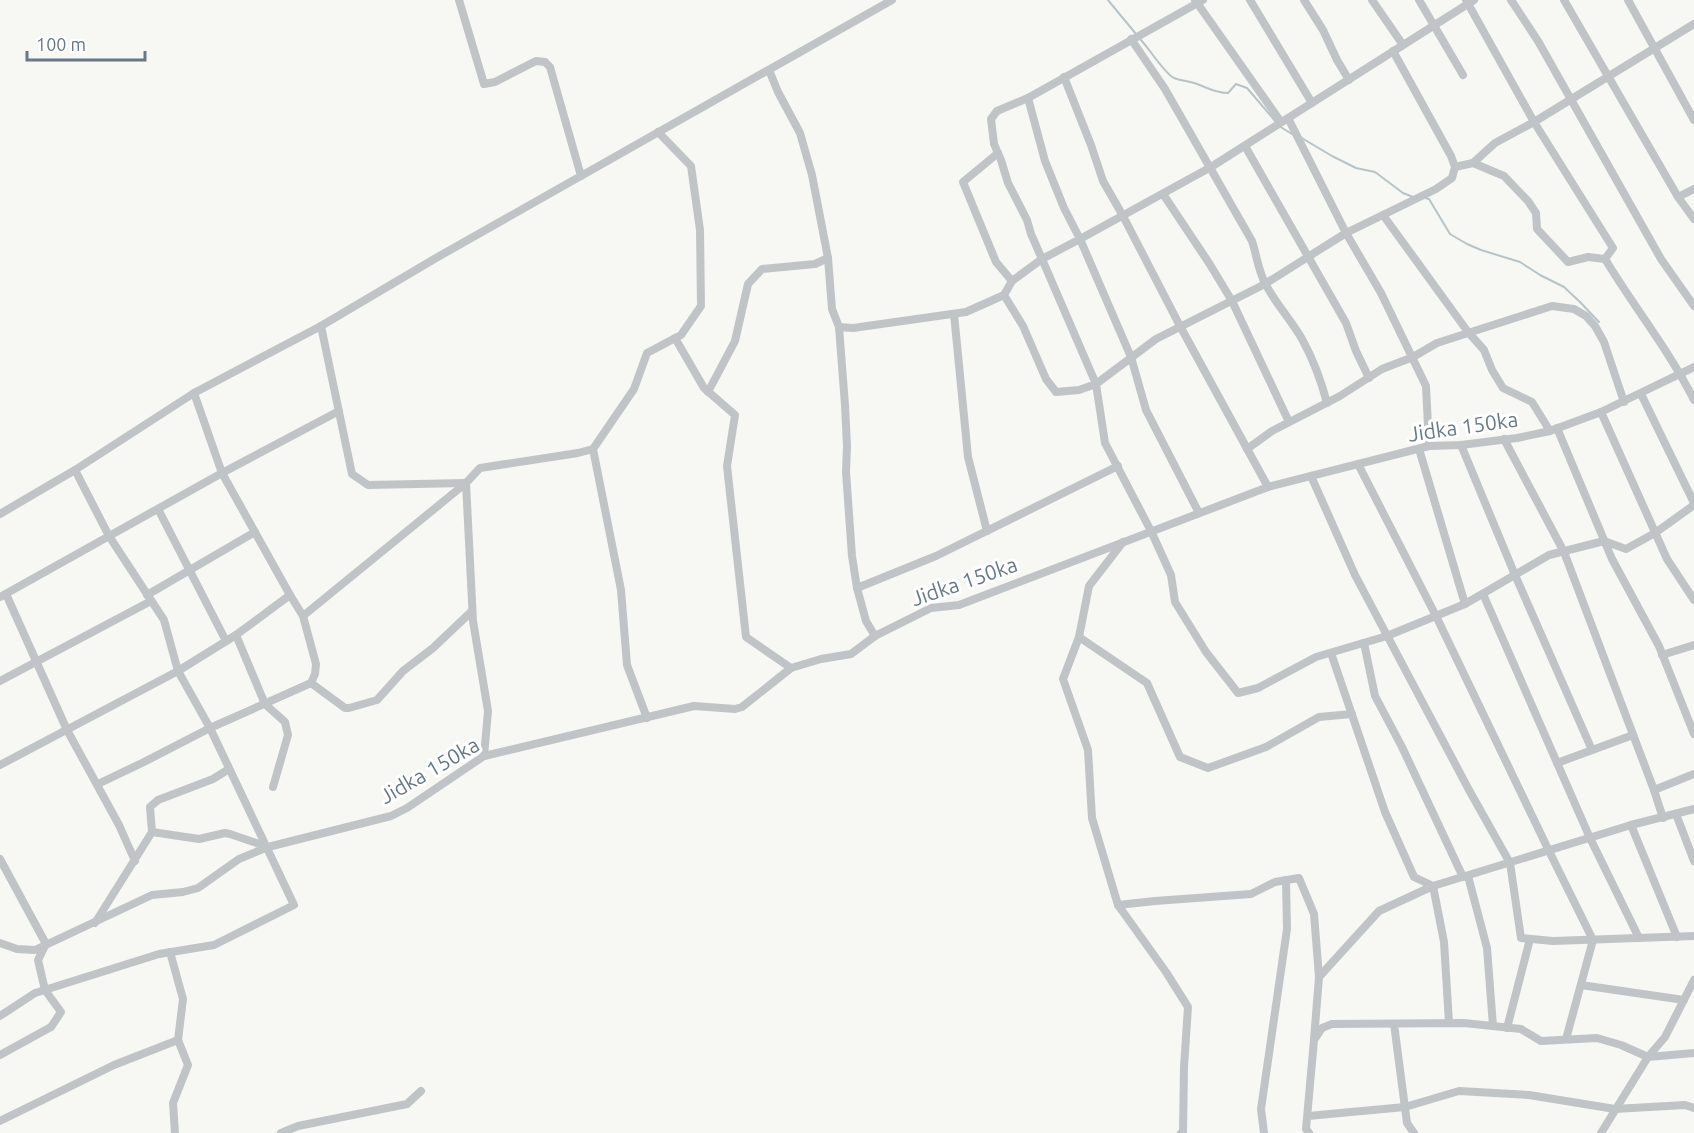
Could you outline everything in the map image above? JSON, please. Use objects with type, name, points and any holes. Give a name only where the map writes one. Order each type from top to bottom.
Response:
[{"type":"street","points":[[459,0],[484,84],[495,82],[536,60],[544,62],[550,68],[581,176]]},
{"type":"street","points":[[0,514],[75,470],[194,393],[321,326],[892,0]]},
{"type":"street","points":[[1250,0],[1312,103]]},
{"type":"street","points":[[1304,0],[1350,80]]},
{"type":"street","points":[[1372,0],[1403,45]]},
{"type":"street","points":[[1419,0],[1463,75]]},
{"type":"street","points":[[1511,0],[1538,41],[1661,260],[1694,306]]},
{"type":"street","points":[[1563,0],[1678,197],[1694,219]]},
{"type":"street","points":[[1628,0],[1694,120]]},
{"type":"street","points":[[1430,446],[1426,386],[1381,293],[1285,120],[1198,1],[1028,98],[997,111],[991,119],[994,144],[1008,183],[1027,220],[1096,384],[1105,443],[1171,575],[1175,602],[1206,652],[1238,693],[1258,688],[1316,657],[1387,636],[1465,604],[1549,555],[1604,542],[1626,549],[1655,533],[1694,504],[1641,394]]},
{"type":"street","points":[[839,327],[853,328],[966,312],[1004,295],[1012,281],[1042,259],[1211,167],[1350,80],[1469,1],[1534,122],[1612,248],[1605,259]]},
{"type":"street","points":[[1473,163],[1495,143],[1572,100],[1694,24]]},
{"type":"street","points":[[1131,39],[1165,89],[1252,241],[1265,284],[1301,338],[1314,363],[1327,403]]},
{"type":"street","points":[[1004,295],[1023,326],[1046,379],[1056,392],[1079,390],[1096,384],[1156,339],[1265,284],[1346,233],[1436,189],[1452,178],[1455,166],[1393,51]]},
{"type":"street","points":[[769,70],[800,133],[812,175],[828,258],[832,309],[839,327],[847,436],[847,492],[852,556],[857,588],[866,621],[875,636]]},
{"type":"street","points":[[1064,77],[1103,181],[1268,487]]},
{"type":"street","points":[[1028,98],[1045,161],[1131,357],[1146,411],[1200,513]]},
{"type":"street","points":[[303,616],[466,483],[480,468],[578,453],[593,448],[634,389],[647,353],[681,334],[701,306],[700,231],[691,166],[658,132]]},
{"type":"street","points":[[1245,146],[1346,323],[1369,378]]},
{"type":"street","points":[[998,153],[963,182],[996,262],[1012,281]]},
{"type":"street","points":[[1455,166],[1473,163],[1504,176],[1536,213],[1537,229],[1568,262],[1588,257],[1605,259]]},
{"type":"street","points":[[1678,197],[1694,189]]},
{"type":"street","points":[[1162,194],[1232,301],[1289,422]]},
{"type":"street","points":[[1383,215],[1468,332],[1484,350],[1503,388],[1532,402],[1554,429],[1612,560],[1662,655],[1694,734]]},
{"type":"street","points":[[708,392],[735,341],[748,284],[762,269],[814,264],[828,258]]},
{"type":"street","points":[[1605,259],[1681,374],[1694,400]]},
{"type":"street","points":[[1247,449],[1272,431],[1327,403],[1382,369],[1413,357],[1437,343],[1552,306],[1574,309],[1586,316],[1595,326],[1604,342],[1624,402]]},
{"type":"street","points":[[954,314],[968,457],[987,531]]},
{"type":"street","points":[[321,326],[352,474],[368,485],[466,483]]},
{"type":"street","points":[[675,338],[704,388],[735,415],[728,466],[746,637],[791,668]]},
{"type":"street","name":"Jidka 150ka","points":[[0,944],[17,949],[35,950],[152,895],[198,888],[239,859],[268,847],[391,816],[407,808],[484,756],[502,750],[572,736],[699,705],[735,709],[742,707],[791,668],[821,659],[851,654],[875,636],[931,608],[956,606],[1268,487],[1430,446],[1461,445],[1554,429],[1624,402],[1694,367]]},
{"type":"street","points":[[98,784],[311,683],[315,674],[316,664],[303,616],[222,473],[194,393]]},
{"type":"street","points":[[135,861],[98,784],[67,730],[3,596],[222,473],[339,411]]},
{"type":"street","points":[[1601,412],[1667,559],[1694,600]]},
{"type":"street","points":[[1504,439],[1564,552],[1663,818]]},
{"type":"street","points":[[1461,445],[1592,750]]},
{"type":"street","points":[[593,448],[621,590],[627,665],[647,718]]},
{"type":"street","points":[[1419,449],[1465,604]]},
{"type":"street","points":[[1358,464],[1436,616],[1593,940],[1566,1040]]},
{"type":"street","points":[[857,588],[936,556],[1118,466]]},
{"type":"street","points":[[0,1016],[35,993],[159,954],[214,945],[294,905],[210,729],[178,671],[164,620],[109,536],[75,470]]},
{"type":"street","points":[[1311,476],[1355,575],[1510,863],[1521,938],[1553,941],[1694,936]]},
{"type":"street","points":[[466,483],[472,611],[488,711],[484,756]]},
{"type":"street","points":[[158,509],[226,641]]},
{"type":"street","points":[[0,681],[149,598],[190,570],[255,532]]},
{"type":"street","points":[[1124,542],[1089,586],[1079,637],[1063,679],[1088,750],[1092,818],[1118,905],[1188,1007],[1183,1132],[1181,1133]]},
{"type":"street","points":[[1483,594],[1590,838],[1639,938]]},
{"type":"street","points":[[0,765],[178,671],[236,635],[290,595]]},
{"type":"street","points":[[311,683],[345,708],[377,700],[403,671],[433,648],[472,611]]},
{"type":"street","points":[[236,635],[265,704],[285,722],[288,735],[273,787]]},
{"type":"street","points":[[1079,637],[1147,683],[1180,757],[1208,768],[1266,747],[1319,717],[1352,714]]},
{"type":"street","points":[[1364,643],[1375,696],[1466,876],[1487,948],[1493,1026]]},
{"type":"street","points":[[1662,655],[1694,645]]},
{"type":"street","points":[[1331,653],[1384,812],[1414,877],[1433,886]]},
{"type":"street","points":[[1557,763],[1633,735]]},
{"type":"street","points":[[95,923],[152,832],[150,807],[158,800],[213,779],[229,769]]},
{"type":"street","points":[[1654,789],[1694,774]]},
{"type":"street","points":[[1319,977],[1379,911],[1433,886],[1631,825],[1694,810]]},
{"type":"street","points":[[1676,814],[1694,861]]},
{"type":"street","points":[[1631,825],[1677,937]]},
{"type":"street","points":[[152,832],[199,839],[230,834],[268,847]]},
{"type":"street","points":[[0,859],[46,944],[39,960],[45,990],[61,1012],[51,1028],[0,1055]]},
{"type":"street","points":[[1118,905],[1251,894],[1275,882],[1299,878],[1314,914],[1319,977],[1306,1129],[1309,1133]]},
{"type":"street","points":[[1264,1133],[1261,1110],[1287,929],[1286,880]]},
{"type":"street","points":[[1433,886],[1444,942],[1449,1023]]},
{"type":"street","points":[[1507,1028],[1530,939]]},
{"type":"street","points":[[170,952],[183,999],[178,1040],[188,1065],[173,1102],[175,1133]]},
{"type":"street","points":[[1601,1133],[1648,1057],[1665,1037],[1694,980]]},
{"type":"street","points":[[1581,985],[1684,1000]]},
{"type":"street","points":[[1314,1040],[1322,1028],[1332,1024],[1464,1023],[1521,1029],[1541,1041],[1597,1038],[1622,1045],[1648,1057],[1694,1053]]},
{"type":"street","points":[[1394,1024],[1407,1123],[1414,1133]]},
{"type":"street","points":[[0,1121],[114,1065],[178,1040]]},
{"type":"street","points":[[281,1133],[298,1126],[407,1104],[421,1091]]},
{"type":"street","points":[[1308,1116],[1405,1107],[1459,1091],[1529,1095],[1615,1109],[1685,1105],[1694,1108]]},
{"type":"waterway","points":[[1108,0],[1136,34]]},
{"type":"waterway","points":[[1140,39],[1174,78],[1223,93],[1228,93],[1236,84],[1247,88],[1276,122]]},
{"type":"waterway","points":[[1279,126],[1292,134]]},
{"type":"waterway","points":[[1300,137],[1356,168],[1375,172],[1403,193],[1413,197]]},
{"type":"waterway","points":[[1425,198],[1429,199],[1450,234],[1481,250],[1520,262],[1564,287],[1599,322]]}]
